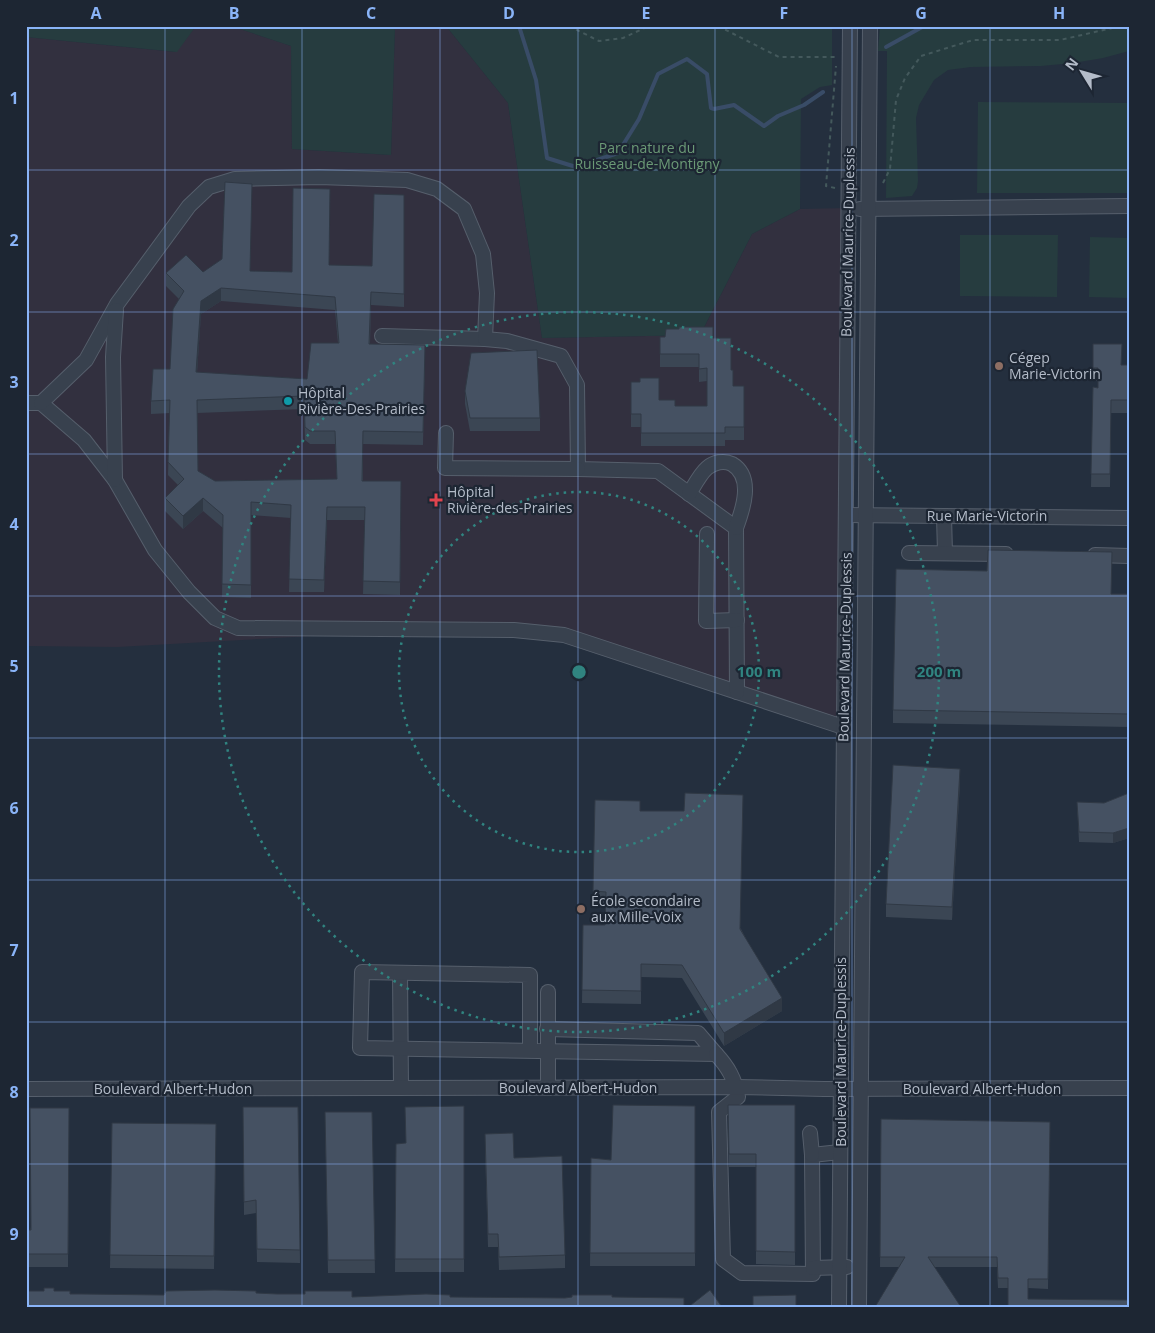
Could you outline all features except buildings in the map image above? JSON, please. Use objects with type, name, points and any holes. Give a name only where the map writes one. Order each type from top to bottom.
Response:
[{"type":"street","name":"Boulevard Maurice-Duplessis","points":[[839,1307],[850,26]]},
{"type":"street","name":"Boulevard Maurice-Duplessis","points":[[859,1307],[870,26]]},
{"type":"street","points":[[41,403],[86,360],[116,304],[189,206],[209,187],[235,179],[319,177],[406,180],[437,189],[464,209],[483,254],[487,293],[485,339]]},
{"type":"street","points":[[849,208],[1129,206]]},
{"type":"street","points":[[115,480],[112,358],[116,304]]},
{"type":"street","points":[[382,336],[507,341],[561,356],[576,385],[578,470]]},
{"type":"street","points":[[26,402],[41,403],[84,440],[115,480],[155,550],[189,592],[215,618],[238,628],[514,630],[564,635],[843,727]]},
{"type":"street","points":[[446,433],[445,468],[658,471],[736,528]]},
{"type":"street","points":[[689,494],[706,469],[715,463],[726,461],[736,466],[742,474],[745,487],[742,510],[736,528],[737,692]]},
{"type":"street","name":"Rue Marie-Victorin","points":[[846,515],[1129,518]]},
{"type":"street","points":[[944,516],[945,553]]},
{"type":"street","points":[[706,534],[706,621],[737,620]]},
{"type":"street","points":[[909,553],[1022,554]]},
{"type":"street","points":[[1080,555],[1129,556]]},
{"type":"street","points":[[843,710],[864,711]]},
{"type":"street","points":[[844,764],[864,765]]},
{"type":"street","points":[[844,811],[863,811]]},
{"type":"street","points":[[530,1051],[530,975],[362,972],[360,1048],[400,1049],[716,1054]]},
{"type":"street","points":[[400,973],[401,1088]]},
{"type":"street","points":[[548,992],[548,1088]]},
{"type":"street","points":[[547,1030],[698,1033],[728,1068],[737,1087],[738,1097],[719,1112],[723,1259],[742,1273],[813,1274],[812,1155],[810,1133]]},
{"type":"street","name":"Boulevard Albert-Hudon","points":[[26,1089],[1129,1088]]},
{"type":"street","points":[[812,1155],[840,1152]]},
{"type":"street","points":[[813,1268],[860,1267]]},
{"type":"path","points":[[569,26],[599,41],[623,38],[649,26]]},
{"type":"path","points":[[718,26],[780,57],[836,56]]},
{"type":"path","points":[[868,191],[883,183],[890,169],[896,100],[905,78],[921,56],[973,40],[1060,40],[1121,26]]},
{"type":"path","points":[[836,66],[826,186],[848,190]]},
{"type":"shaded area","name":"Hôpital Rivière-des-Prairies","points":[[196,26],[231,26],[291,46],[292,149],[391,155],[395,26],[446,26],[508,103],[542,338],[700,335],[752,234],[800,209],[849,208],[843,727],[564,635],[439,629],[117,647],[26,646],[26,37],[176,52]]},
{"type":"green space","points":[[26,26],[196,26],[177,52],[26,37]]},
{"type":"green space","points":[[231,26],[395,26],[391,155],[292,149],[291,46]]},
{"type":"green space","name":"Parc nature du Ruisseau-de-Montigny","points":[[446,26],[832,26],[832,85],[820,87],[801,99],[800,209],[752,234],[700,335],[542,338],[508,103]]},
{"type":"green space","points":[[880,26],[1129,26],[1129,51],[1073,63],[1041,66],[971,67],[948,70],[934,80],[919,105],[916,118],[917,188],[912,196],[886,198],[887,51],[878,51]]},
{"type":"green space","points":[[978,102],[1129,103],[1129,193],[977,193]]},
{"type":"green space","points":[[960,235],[1058,235],[1057,297],[960,296]]},
{"type":"green space","points":[[1090,237],[1129,238],[1129,298],[1089,297]]},
{"type":"waterway","points":[[519,26],[536,80],[547,158],[576,167],[618,153],[639,119],[658,74],[687,59],[707,74],[711,108],[734,105],[764,126],[778,116],[804,105],[823,92]]},
{"type":"waterway","points":[[886,47],[924,26]]},
{"type":"place","name":"Cégep Marie-Victorin","points":[[999,366]]},
{"type":"place","name":"Hôpital Rivière-Des-Prairies","points":[[288,401]]},
{"type":"place","name":"Hôpital Rivière-des-Prairies","points":[[436,500]]},
{"type":"place","name":"École secondaire aux Mille-Voix","points":[[581,909]]}]
